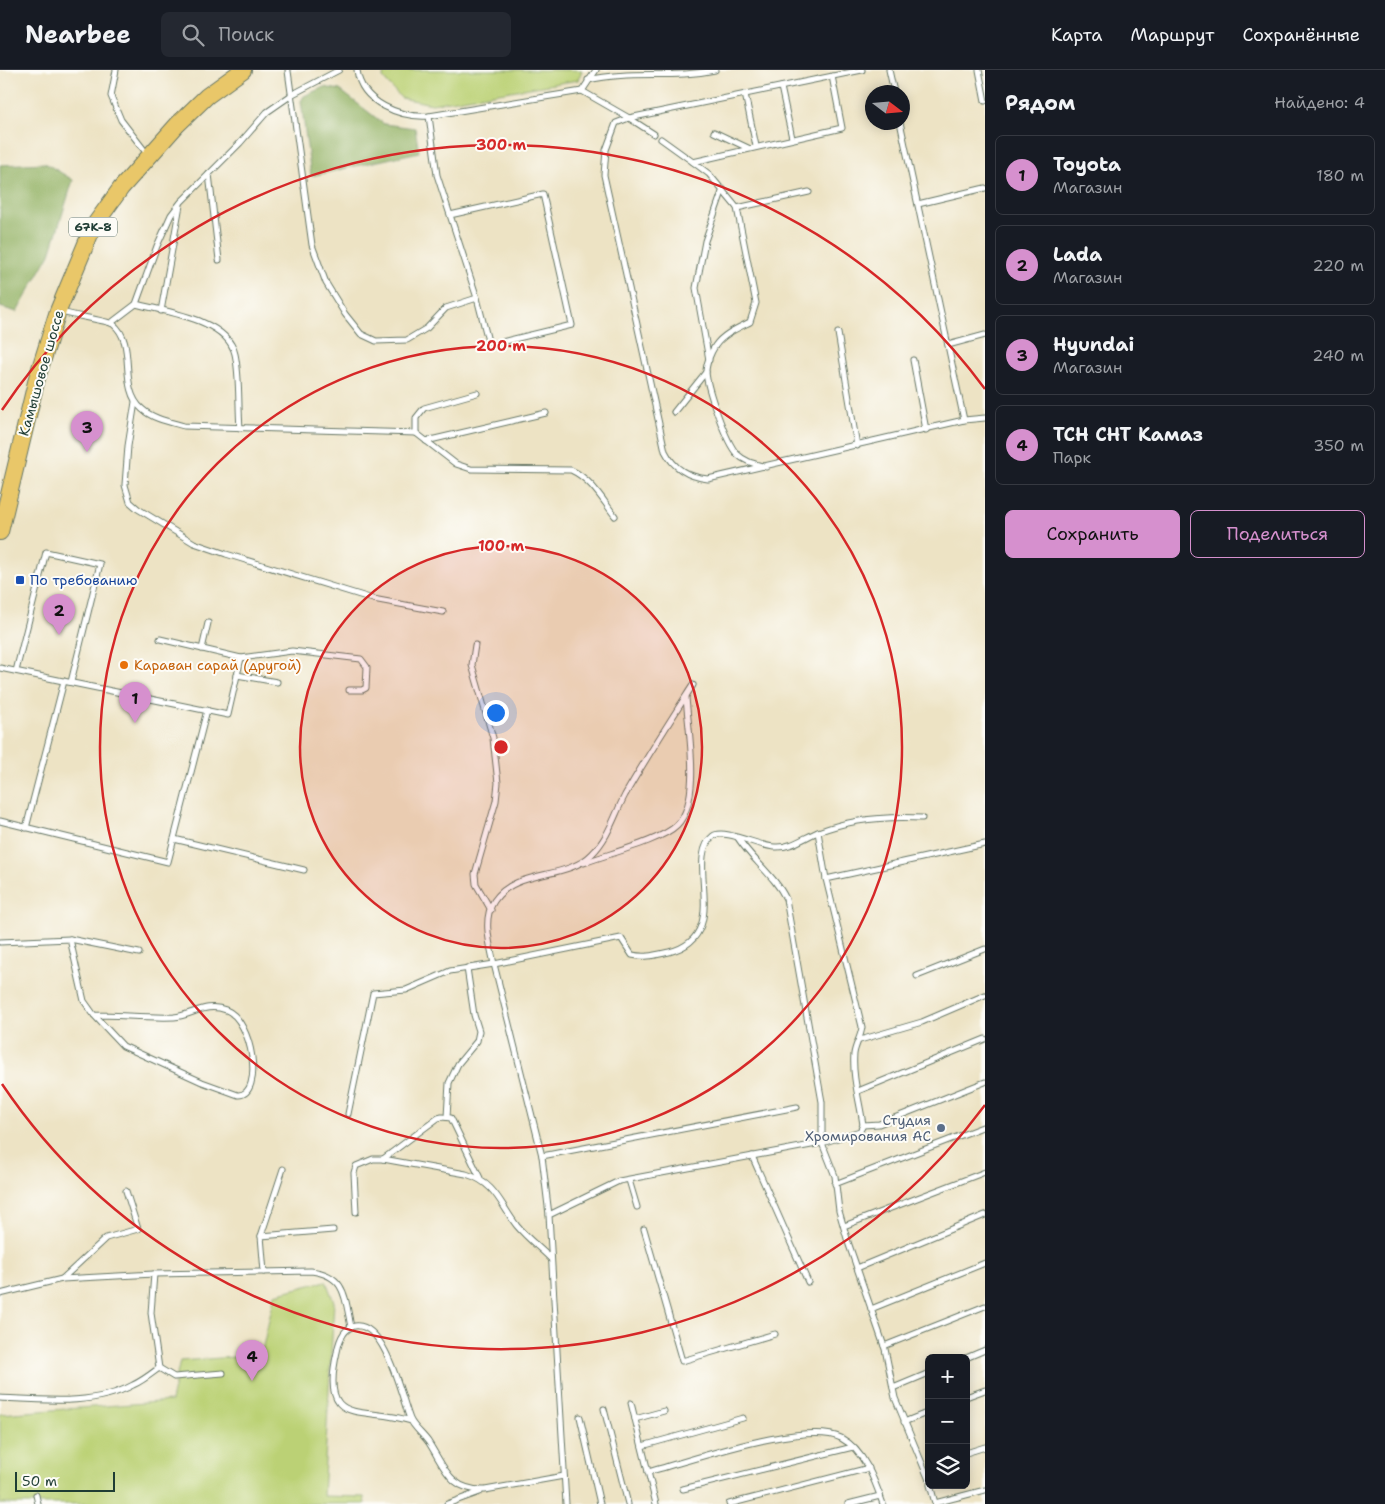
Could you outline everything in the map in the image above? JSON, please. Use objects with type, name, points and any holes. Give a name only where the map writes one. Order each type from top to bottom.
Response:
[{"type":"main road","name":"Камышовое шоссе","points":[[0,532],[2,513],[37,378],[58,311],[92,227],[148,156],[207,96],[243,70]]},
{"type":"lane","points":[[116,70],[111,96],[121,120],[148,156]]},
{"type":"lane","points":[[111,323],[136,304],[171,214],[181,202],[267,112],[293,94],[339,70]]},
{"type":"lane","points":[[357,70],[358,76],[367,91],[390,111],[405,115],[429,116],[582,91],[654,134]]},
{"type":"lane","points":[[582,91],[596,70]]},
{"type":"lane","points":[[588,80],[611,74],[682,74],[715,70]]},
{"type":"lane","points":[[862,70],[629,118],[616,123],[610,134],[604,163],[604,175],[665,451],[676,468],[698,478],[708,479],[964,420],[985,418]]},
{"type":"lane","points":[[889,70],[892,85]]},
{"type":"lane","points":[[979,70],[985,101]]},
{"type":"lane","points":[[288,71],[293,94],[312,245],[326,282],[345,314],[361,334],[376,341],[407,340],[427,328],[446,308],[477,298]]},
{"type":"lane","points":[[693,162],[756,146],[842,128],[832,76]]},
{"type":"lane","points":[[780,86],[792,138]]},
{"type":"lane","points":[[745,94],[756,146]]},
{"type":"lane","points":[[429,116],[436,175],[477,298],[489,345],[572,325],[543,194],[450,215]]},
{"type":"lane","points":[[902,130],[964,420]]},
{"type":"lane","points":[[714,132],[748,148]]},
{"type":"lane","points":[[661,139],[709,174],[737,208],[756,303],[750,322],[725,336],[715,346],[706,372],[674,412]]},
{"type":"lane","points":[[209,174],[219,260]]},
{"type":"lane","points":[[918,204],[985,188]]},
{"type":"lane","points":[[709,360],[696,288],[705,241],[723,189]]},
{"type":"lane","points":[[737,208],[809,192]]},
{"type":"lane","points":[[161,311],[181,202]]},
{"type":"lane","points":[[136,304],[215,327],[231,344],[235,354],[240,428]]},
{"type":"lane","points":[[58,311],[81,318],[111,323],[123,339],[128,384],[136,402],[149,414],[184,426],[416,432],[456,464],[470,469],[571,470],[581,474],[588,480],[615,516]]},
{"type":"lane","points":[[838,333],[857,446]]},
{"type":"lane","points":[[948,345],[985,335]]},
{"type":"lane","points":[[913,360],[926,430]]},
{"type":"lane","points":[[706,372],[722,428],[728,441],[738,455],[748,461],[766,467]]},
{"type":"lane","points":[[416,432],[416,418],[424,408],[476,392]]},
{"type":"lane","points":[[136,402],[125,445],[125,485],[130,502],[162,525],[194,543],[373,599],[443,612]]},
{"type":"lane","points":[[426,441],[546,413]]},
{"type":"lane","points":[[16,671],[46,552],[100,564],[71,682]]},
{"type":"lane","points":[[202,649],[208,623]]},
{"type":"lane","points":[[160,639],[241,658],[292,651],[361,659],[367,667],[366,688],[362,690],[348,690]]},
{"type":"lane","points":[[475,645],[472,664],[493,738],[498,783],[496,801],[475,874],[476,884],[491,910]]},
{"type":"lane","points":[[0,668],[228,715],[241,658]]},
{"type":"lane","points":[[237,675],[277,682]]},
{"type":"lane","points":[[26,828],[64,681]]},
{"type":"lane","points":[[577,866],[591,855],[606,837],[624,796],[693,685]]},
{"type":"lane","points":[[566,1504],[549,1215],[542,1156],[494,964],[488,933],[491,910],[494,902],[505,890],[518,882],[577,866],[652,839],[677,825],[690,796],[691,774],[686,696]]},
{"type":"lane","points":[[0,821],[168,862],[207,710]]},
{"type":"lane","points":[[348,1114],[373,993],[406,990],[450,971],[621,938],[632,955],[644,958],[683,948],[700,929],[704,917],[703,868],[707,843],[715,834],[725,833],[773,847],[784,847],[818,832],[879,817],[922,818]]},
{"type":"lane","points":[[549,1215],[619,1181],[822,1143],[860,1131],[863,1125],[854,1072],[854,1052],[860,1040],[862,1028],[826,879],[818,832]]},
{"type":"lane","points":[[738,838],[753,860],[780,888],[786,899],[822,1102],[822,1143],[831,1163],[844,1226],[884,1346],[893,1388],[904,1422],[925,1464]]},
{"type":"lane","points":[[174,840],[304,870]]},
{"type":"lane","points":[[826,879],[985,844]]},
{"type":"lane","points":[[0,942],[70,938],[139,953]]},
{"type":"lane","points":[[70,938],[84,1001],[94,1015],[123,1046],[202,1082],[238,1096],[244,1095],[248,1091],[252,1079],[252,1065],[247,1033],[236,1015],[210,1006],[176,1017],[94,1015]]},
{"type":"lane","points":[[917,976],[985,949]]},
{"type":"lane","points":[[448,1117],[449,1083],[458,1064],[477,1041],[480,1031],[474,1015],[467,968]]},
{"type":"lane","points":[[860,1040],[893,1032],[922,1022],[985,995]]},
{"type":"lane","points":[[858,1091],[985,1039]]},
{"type":"lane","points":[[863,1125],[879,1124],[985,1082]]},
{"type":"lane","points":[[542,1156],[797,1107]]},
{"type":"lane","points":[[382,1159],[438,1118],[451,1118],[480,1178],[492,1188],[517,1226],[551,1259]]},
{"type":"lane","points":[[835,1184],[985,1126]]},
{"type":"lane","points":[[752,1156],[808,1282]]},
{"type":"lane","points":[[356,1212],[354,1173],[356,1166],[373,1159],[382,1159],[480,1178]]},
{"type":"lane","points":[[264,1272],[260,1236],[283,1169]]},
{"type":"lane","points":[[844,1226],[985,1172]]},
{"type":"lane","points":[[629,1180],[638,1207]]},
{"type":"lane","points":[[62,1279],[106,1238],[138,1229],[126,1191]]},
{"type":"lane","points":[[857,1268],[985,1215]]},
{"type":"lane","points":[[260,1236],[333,1230]]},
{"type":"lane","points":[[644,1230],[682,1362],[775,1334]]},
{"type":"lane","points":[[871,1309],[985,1263]]},
{"type":"lane","points":[[0,1294],[62,1279],[154,1274],[311,1271],[332,1276],[339,1282],[351,1327]]},
{"type":"lane","points":[[154,1274],[151,1313],[159,1368]]},
{"type":"lane","points":[[884,1346],[985,1306]]},
{"type":"lane","points":[[411,1421],[391,1416],[352,1412],[341,1406],[337,1400],[334,1385],[335,1358],[342,1335],[351,1327],[364,1327],[379,1342],[396,1372],[411,1421],[428,1441],[446,1473],[456,1483],[474,1490],[486,1490]]},
{"type":"lane","points":[[970,1356],[985,1350]]},
{"type":"lane","points":[[159,1368],[174,1377],[223,1373]]},
{"type":"lane","points":[[0,1398],[74,1400],[104,1395],[133,1386],[159,1368]]},
{"type":"lane","points":[[893,1388],[925,1375]]},
{"type":"lane","points":[[970,1396],[985,1390]]},
{"type":"lane","points":[[631,1402],[656,1504]]},
{"type":"lane","points":[[604,1409],[628,1504]]},
{"type":"lane","points":[[635,1419],[664,1411]]},
{"type":"lane","points":[[904,1422],[925,1414]]},
{"type":"lane","points":[[580,1417],[600,1504]]},
{"type":"lane","points":[[642,1446],[743,1418]]},
{"type":"lane","points":[[648,1472],[790,1434],[817,1432],[840,1438],[852,1447],[868,1468],[883,1504]]},
{"type":"lane","points":[[970,1452],[985,1446]]},
{"type":"lane","points":[[683,1489],[852,1447]]},
{"type":"lane","points":[[730,1504],[868,1468]]},
{"type":"lane","points":[[447,1504],[486,1490],[564,1476]]},
{"type":"lane","points":[[931,1489],[935,1502],[985,1490]]},
{"type":"lane","points":[[36,1495],[38,1504]]},
{"type":"lane","points":[[848,1504],[880,1496]]},
{"type":"green space","points":[[384,70],[582,70],[578,80],[432,104],[401,98],[383,78]]},
{"type":"green space","points":[[324,87],[340,90],[384,124],[415,128],[419,152],[311,176],[301,101],[304,96]]},
{"type":"green space","points":[[45,163],[73,180],[50,254],[17,312],[0,307],[0,165]]},
{"type":"green space","points":[[326,1281],[334,1302],[323,1496],[364,1497],[365,1504],[0,1504],[0,1414],[171,1401],[180,1361],[261,1355],[275,1294]]},
{"type":"place","name":"Hyundai","points":[[87,452]]},
{"type":"place","name":"По требованию","points":[[20,580]]},
{"type":"place","name":"Lada","points":[[59,635]]},
{"type":"place","name":"Караван сарай (другой)","points":[[124,665]]},
{"type":"place","name":"Toyota","points":[[135,723]]},
{"type":"place","name":"Студия Хромирования АС","points":[[941,1128]]},
{"type":"place","name":"ТСН СНТ Камаз","points":[[252,1381]]}]
